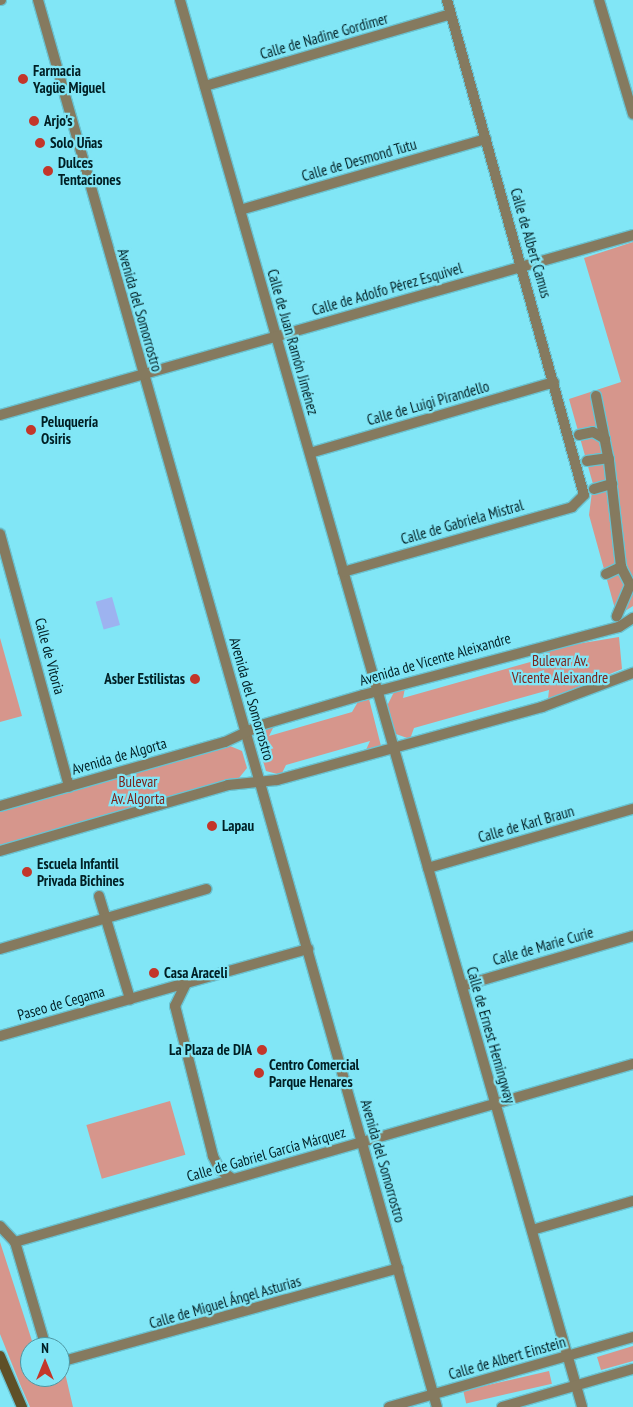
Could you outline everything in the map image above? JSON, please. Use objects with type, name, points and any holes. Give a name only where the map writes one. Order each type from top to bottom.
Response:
[{"type":"street","name":"Avenida del Somorrostro","points":[[38,0],[142,374],[438,1407]]},
{"type":"street","name":"Calle de Juan Ramón Jiménez","points":[[180,0],[378,692]]},
{"type":"street","name":"Calle de Albert Camus","points":[[447,0],[584,495]]},
{"type":"street","points":[[599,0],[633,114]]},
{"type":"street","name":"Calle de Nadine Gordimer","points":[[205,86],[451,14]]},
{"type":"street","name":"Calle de Desmond Tutu","points":[[240,210],[486,139]]},
{"type":"street","name":"Calle de Adolfo Pérez Esquivel","points":[[0,415],[633,234]]},
{"type":"street","name":"Calle de Luigi Pirandello","points":[[310,454],[554,382]]},
{"type":"street","points":[[596,396],[609,458],[621,567],[630,585],[617,616]]},
{"type":"street","points":[[579,436],[593,432],[605,439]]},
{"type":"street","points":[[586,461],[609,458]]},
{"type":"street","points":[[594,489],[612,484]]},
{"type":"street","name":"Calle de Gabriela Mistral","points":[[343,572],[572,507],[584,495]]},
{"type":"street","name":"Calle de Vitoria","points":[[0,534],[69,787]]},
{"type":"street","points":[[606,574],[621,567]]},
{"type":"street","name":"Avenida de Vicente Aleixandre","points":[[246,733],[378,692],[619,627],[633,618]]},
{"type":"street","points":[[0,851],[228,785],[260,783],[542,707],[630,676]]},
{"type":"street","name":"Calle de Ernest Hemingway","points":[[378,692],[582,1407]]},
{"type":"street","name":"Avenida de Algorta","points":[[0,806],[246,733]]},
{"type":"street","name":"Calle de Karl Braun","points":[[428,868],[633,809]]},
{"type":"street","points":[[0,949],[206,889]]},
{"type":"street","name":"Paseo de Cegama","points":[[99,896],[130,999]]},
{"type":"street","name":"Calle de Marie Curie","points":[[462,986],[633,936]]},
{"type":"street","name":"Paseo de Cegama","points":[[0,1036],[308,949]]},
{"type":"street","points":[[186,983],[175,1016],[213,1156],[220,1170],[233,1179]]},
{"type":"street","name":"Calle de Gabriel García Márquez","points":[[16,1242],[633,1064]]},
{"type":"street","points":[[532,1230],[633,1201]]},
{"type":"street","points":[[0,1226],[16,1242],[43,1337]]},
{"type":"street","name":"Calle de Miguel Ángel Asturias","points":[[70,1359],[398,1268]]},
{"type":"street","name":"Calle de Albert Einstein","points":[[389,1407],[633,1337]]},
{"type":"street","points":[[0,1356],[22,1407]]},
{"type":"street","points":[[502,1407],[633,1369]]},
{"type":"green space","points":[[633,242],[633,606],[617,616],[589,515],[593,484],[569,399],[621,382],[584,258]]},
{"type":"green space","name":"Bulevar Av. Vicente Aleixandre","points":[[619,637],[622,669],[548,699],[549,690],[414,728],[410,739],[396,734],[387,706],[394,692],[405,688],[403,698],[541,659],[547,649]]},
{"type":"green space","points":[[0,638],[22,716],[0,722]]},
{"type":"green space","points":[[369,699],[381,746],[365,752],[370,741],[286,765],[281,775],[266,771],[258,744],[261,730],[274,726],[269,736],[352,712],[359,700]]},
{"type":"green space","name":"Bulevar Av. Algorta","points":[[230,746],[242,751],[247,768],[239,778],[0,846],[0,811]]},
{"type":"green space","points":[[170,1101],[185,1155],[102,1179],[86,1125]]},
{"type":"green space","points":[[0,1242],[31,1337],[20,1337],[20,1384],[0,1334]]},
{"type":"green space","points":[[633,1346],[633,1361],[601,1370],[597,1357]]},
{"type":"green space","points":[[549,1371],[552,1384],[466,1403],[463,1391]]},
{"type":"green space","points":[[21,1387],[68,1387],[73,1407],[30,1407]]},
{"type":"water","points":[[112,597],[120,625],[104,630],[96,602]]},
{"type":"place","name":"Farmacia Yagüe Miguel","points":[[23,79]]},
{"type":"place","name":"Arjo's","points":[[34,121]]},
{"type":"place","name":"Solo Uñas","points":[[40,143]]},
{"type":"place","name":"Dulces Tentaciones","points":[[48,171]]},
{"type":"place","name":"Peluquería Osiris","points":[[31,430]]},
{"type":"place","name":"Asber Estilistas","points":[[195,679]]},
{"type":"place","name":"Lapau","points":[[212,826]]},
{"type":"place","name":"Escuela Infantil Privada Bichines","points":[[27,872]]},
{"type":"place","name":"Casa Araceli","points":[[154,973]]},
{"type":"place","name":"La Plaza de DIA","points":[[262,1050]]},
{"type":"place","name":"Centro Comercial Parque Henares","points":[[259,1073]]}]
